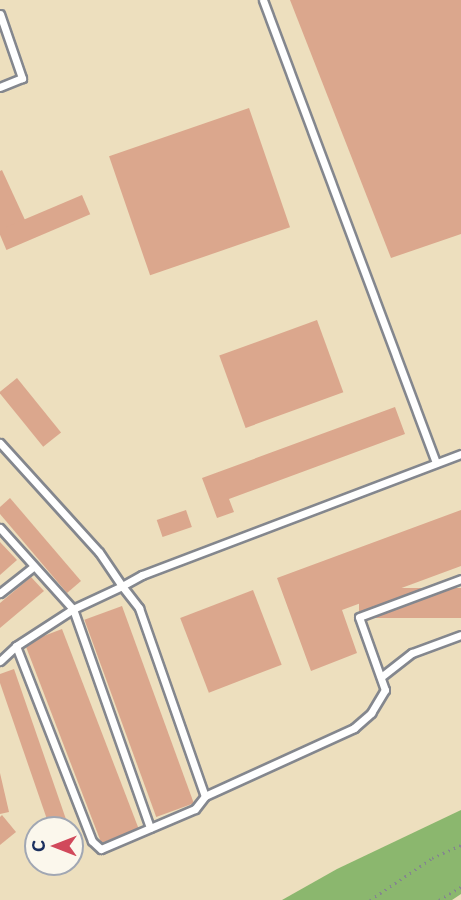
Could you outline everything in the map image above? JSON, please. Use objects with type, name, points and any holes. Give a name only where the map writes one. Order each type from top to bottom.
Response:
[{"type":"lane","points":[[263,0],[436,462]]},
{"type":"lane","points":[[0,14],[22,78],[0,87]]},
{"type":"lane","points":[[0,443],[99,552],[139,608],[205,796]]},
{"type":"lane","points":[[0,661],[16,646],[73,609],[142,575],[461,454]]},
{"type":"lane","points":[[0,528],[73,609],[150,828]]},
{"type":"lane","points":[[0,593],[33,567]]},
{"type":"lane","points":[[16,646],[92,841],[101,849],[195,809],[205,796],[354,728],[371,713],[385,690],[359,617],[461,579]]},
{"type":"lane","points":[[381,677],[412,653],[461,635]]},
{"type":"path","points":[[370,900],[432,858],[461,845]]},
{"type":"path","points":[[439,900],[461,887]]},
{"type":"green space","points":[[461,810],[461,894],[452,900],[282,900],[337,869]]},
{"type":"building","points":[[290,0],[461,0],[461,234],[391,258]]},
{"type":"building","points":[[249,108],[290,227],[150,275],[109,156]]},
{"type":"building","points":[[2,170],[25,220],[0,231],[0,171]]},
{"type":"building","points":[[82,195],[90,214],[6,250],[0,230]]},
{"type":"building","points":[[317,320],[343,392],[246,428],[219,356]]},
{"type":"building","points":[[17,378],[61,432],[43,447],[0,394]]},
{"type":"building","points":[[395,407],[405,434],[229,499],[234,512],[217,518],[202,478]]},
{"type":"building","points":[[10,498],[81,581],[67,593],[0,514],[0,507]]},
{"type":"building","points":[[186,510],[192,527],[163,537],[157,520]]},
{"type":"building","points":[[461,510],[461,566],[342,610],[357,653],[311,671],[277,578]]},
{"type":"building","points":[[0,542],[17,560],[0,575]]},
{"type":"building","points":[[31,577],[44,591],[0,628],[0,603]]},
{"type":"building","points":[[359,588],[461,588],[461,618],[359,618]]},
{"type":"building","points":[[253,590],[282,665],[209,693],[180,618]]},
{"type":"building","points":[[122,606],[194,803],[156,817],[84,620]]},
{"type":"building","points":[[62,629],[139,829],[101,843],[25,643]]},
{"type":"building","points":[[14,669],[65,816],[46,816],[0,683],[0,674]]},
{"type":"building","points":[[0,773],[9,812],[0,814]]},
{"type":"building","points":[[2,815],[16,832],[0,845],[0,817]]}]
